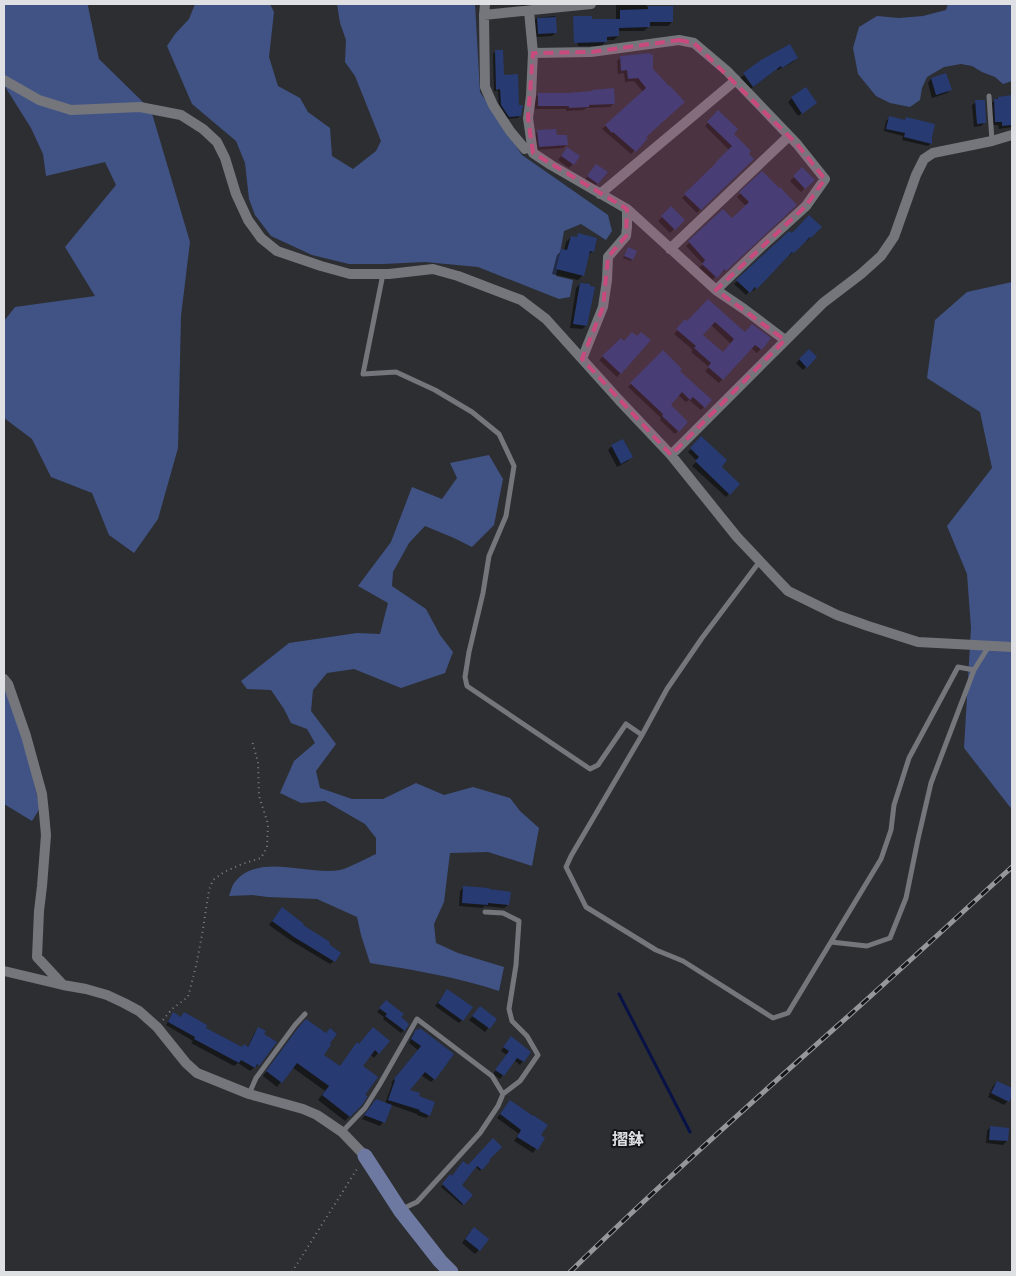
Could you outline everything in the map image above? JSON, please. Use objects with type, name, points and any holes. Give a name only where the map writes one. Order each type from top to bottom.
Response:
[{"type":"street","points":[[485,4],[485,87],[493,105],[524,149],[532,146]]},
{"type":"street","points":[[484,15],[591,4]]},
{"type":"street","points":[[529,11],[534,53],[528,118],[533,153],[627,209],[716,290],[785,340]]},
{"type":"street","points":[[534,53],[591,52],[679,40],[694,42],[736,80],[797,144],[825,179],[806,206],[716,290]]},
{"type":"street","points":[[4,80],[39,100],[71,110],[140,107],[181,115],[203,129],[217,142],[225,158],[236,194],[248,220],[261,238],[277,251],[350,274],[433,269],[458,276],[521,300],[546,319],[671,456],[737,537],[788,592],[837,615],[918,642],[1012,646]]},
{"type":"street","points":[[600,194],[736,80]]},
{"type":"street","points":[[671,456],[823,303],[881,256],[894,237],[916,175],[924,159],[933,153],[1012,135]]},
{"type":"street","points":[[670,249],[789,136]]},
{"type":"street","points":[[582,359],[603,307],[608,257],[626,236],[627,209]]},
{"type":"street","points":[[4,678],[8,684],[26,736],[42,794],[46,835],[37,957],[63,985]]},
{"type":"street","points":[[4,971],[63,985],[86,988],[107,995],[138,1011],[158,1027],[186,1063],[197,1073],[249,1094],[317,1115],[342,1132],[365,1156],[400,1210],[452,1272]]},
{"type":"lane","points":[[989,96],[992,141]]},
{"type":"lane","points":[[383,273],[363,374],[396,372],[436,390],[472,412],[499,434],[514,466],[506,516],[489,556],[469,652],[465,677],[467,686],[590,768],[598,765],[626,724],[642,735]]},
{"type":"lane","points":[[760,561],[702,638],[667,689],[571,856],[566,868],[586,907],[656,950],[683,961],[773,1018],[788,1012],[881,859],[891,830],[894,805],[909,758],[958,667],[974,670]]},
{"type":"lane","points":[[831,942],[867,946],[890,938],[906,898],[931,783],[974,670],[989,645]]},
{"type":"lane","points":[[400,1210],[417,1202],[480,1133],[498,1106],[503,1094],[520,1080],[538,1055],[527,1036],[512,1021],[509,1009],[516,964],[519,921],[503,913],[485,912]]},
{"type":"lane","points":[[249,1094],[256,1078],[305,1014]]},
{"type":"lane","points":[[342,1132],[365,1108],[417,1019],[492,1076],[503,1094]]},
{"type":"path","points":[[158,1027],[172,1009],[188,997],[196,966],[209,890],[213,880],[224,872],[261,858],[267,848],[268,824],[259,796],[258,762],[252,741]]},
{"type":"path","points":[[292,1272],[365,1156]]},
{"type":"highlighted area","points":[[679,40],[694,43],[797,144],[825,179],[806,206],[716,290],[785,340],[671,455],[582,359],[603,307],[608,257],[626,236],[627,209],[533,153],[528,118],[533,53],[591,52]]},
{"type":"shaded area","points":[[4,4],[89,4],[99,59],[151,110],[190,242],[181,316],[178,448],[158,519],[134,553],[109,535],[92,493],[51,477],[32,439],[4,418],[4,321],[15,307],[95,296],[65,247],[116,185],[105,162],[46,176],[43,154],[31,128],[4,85]]},
{"type":"shaded area","points":[[195,4],[270,4],[274,12],[269,57],[278,86],[300,98],[308,112],[330,128],[332,156],[353,169],[376,151],[381,141],[355,76],[345,62],[346,40],[340,23],[337,4],[475,4],[480,92],[522,155],[608,215],[612,231],[606,240],[581,224],[564,231],[556,276],[573,280],[570,297],[559,299],[478,267],[425,262],[349,264],[312,255],[271,236],[255,215],[249,199],[245,163],[236,141],[192,104],[167,46],[189,19]]},
{"type":"shaded area","points":[[948,4],[1012,4],[1012,81],[1003,84],[995,77],[972,66],[961,64],[944,67],[927,77],[922,88],[920,100],[910,107],[890,103],[876,96],[858,74],[853,48],[859,27],[877,16],[899,18],[923,16],[946,10]]},
{"type":"shaded area","points":[[1012,282],[1012,808],[964,748],[971,628],[967,574],[947,526],[992,468],[980,412],[927,378],[935,320],[967,292]]},
{"type":"shaded area","points":[[489,455],[503,479],[494,525],[472,547],[425,526],[409,543],[393,572],[392,586],[426,609],[440,635],[453,652],[445,673],[401,688],[354,669],[327,673],[313,690],[311,711],[336,744],[316,771],[320,788],[352,799],[383,799],[416,783],[444,795],[473,787],[510,798],[520,811],[539,828],[532,866],[488,852],[450,853],[444,902],[434,924],[436,943],[458,953],[504,967],[499,991],[419,971],[370,963],[357,917],[317,899],[253,895],[229,896],[235,882],[245,873],[257,868],[284,867],[327,871],[340,870],[376,854],[376,838],[365,824],[325,801],[301,803],[280,793],[294,761],[315,743],[307,729],[291,723],[271,690],[247,689],[241,681],[289,643],[357,633],[380,634],[388,603],[358,586],[391,542],[412,487],[442,499],[457,478],[450,463]]},
{"type":"shaded area","points":[[4,687],[23,736],[40,808],[32,821],[4,804]]},
{"type":"building","points":[[648,6],[673,6],[673,22],[650,22],[650,27],[619,28],[619,36],[607,37],[607,42],[574,43],[573,16],[592,16],[592,19],[620,19],[620,10],[648,9]]},
{"type":"building","points":[[556,17],[557,33],[538,34],[537,18]]},
{"type":"building","points":[[790,44],[798,58],[782,68],[781,66],[753,87],[743,73],[761,60]]},
{"type":"building","points":[[495,50],[503,50],[504,75],[518,74],[519,105],[523,105],[521,116],[509,117],[501,105],[500,89],[496,90]]},
{"type":"building","points":[[650,53],[650,55],[653,54],[653,69],[685,102],[646,137],[648,138],[636,152],[605,125],[646,88],[638,78],[628,79],[627,70],[621,71],[620,56]]},
{"type":"building","points":[[946,73],[952,90],[936,95],[931,78]]},
{"type":"building","points":[[806,87],[817,103],[802,114],[791,97]]},
{"type":"building","points":[[614,88],[615,104],[569,108],[569,106],[538,106],[538,93],[568,93]]},
{"type":"building","points":[[1012,95],[1012,125],[1002,126],[1002,122],[995,122],[994,99]]},
{"type":"building","points":[[975,100],[985,100],[986,123],[977,124]]},
{"type":"building","points":[[718,110],[738,129],[734,134],[751,151],[749,154],[754,159],[701,210],[684,194],[732,146],[707,122]]},
{"type":"building","points":[[889,116],[905,120],[906,117],[935,124],[932,144],[904,137],[905,133],[886,129]]},
{"type":"building","points":[[556,129],[557,135],[567,135],[568,145],[539,147],[537,130]]},
{"type":"building","points":[[567,147],[580,156],[574,165],[561,156]]},
{"type":"building","points":[[596,164],[608,172],[598,184],[587,176]]},
{"type":"building","points":[[802,167],[815,180],[805,189],[793,176]]},
{"type":"building","points":[[762,171],[797,205],[717,278],[702,264],[705,260],[688,241],[723,209],[732,218],[749,202],[739,192]]},
{"type":"building","points":[[671,206],[685,220],[675,230],[661,216]]},
{"type":"building","points":[[809,215],[822,227],[794,253],[792,252],[757,289],[755,287],[750,293],[736,280],[789,231],[792,233]]},
{"type":"building","points":[[578,233],[597,238],[594,252],[590,251],[584,276],[556,269],[561,249],[567,250],[571,236],[577,237]]},
{"type":"building","points":[[628,247],[637,251],[633,260],[624,256]]},
{"type":"building","points":[[580,283],[590,284],[590,286],[595,287],[587,326],[573,324]]},
{"type":"building","points":[[708,299],[745,332],[752,324],[771,338],[762,350],[755,345],[723,380],[708,367],[711,363],[694,348],[696,346],[676,329],[685,319],[687,321]],"holes":[[[715,322],[734,339],[723,352],[703,335]]]},
{"type":"building","points":[[632,332],[637,336],[641,332],[651,340],[621,374],[602,356],[621,338],[624,341]]},
{"type":"building","points":[[809,349],[817,357],[807,368],[799,359]]},
{"type":"building","points":[[663,350],[682,369],[680,371],[712,400],[705,408],[693,397],[690,400],[682,392],[671,405],[688,422],[679,432],[630,383]]},
{"type":"building","points":[[701,436],[727,460],[722,467],[740,484],[730,495],[695,461],[699,457],[690,448]]},
{"type":"building","points":[[623,439],[633,457],[621,464],[611,445]]},
{"type":"building","points":[[463,886],[511,892],[509,905],[462,903]]},
{"type":"building","points":[[282,907],[303,925],[330,942],[329,944],[341,953],[335,962],[272,921]]},
{"type":"building","points":[[447,989],[473,1007],[463,1021],[438,1003]]},
{"type":"building","points":[[386,1000],[404,1014],[401,1017],[409,1024],[405,1031],[385,1016],[387,1014],[379,1008]]},
{"type":"building","points":[[480,1006],[497,1019],[490,1029],[472,1016]]},
{"type":"building","points":[[173,1012],[181,1017],[184,1012],[207,1025],[206,1028],[242,1047],[244,1044],[248,1047],[258,1027],[266,1031],[264,1034],[277,1042],[259,1066],[257,1064],[255,1068],[241,1060],[239,1063],[194,1039],[195,1037],[168,1022]]},
{"type":"building","points":[[306,1019],[326,1033],[330,1028],[337,1034],[324,1055],[340,1066],[357,1042],[359,1044],[373,1027],[390,1041],[379,1054],[375,1050],[363,1066],[378,1077],[365,1095],[368,1096],[362,1105],[350,1117],[322,1095],[329,1086],[297,1063],[282,1083],[266,1071]]},
{"type":"building","points":[[420,1028],[454,1054],[435,1080],[425,1072],[410,1090],[420,1093],[419,1096],[435,1102],[430,1116],[420,1110],[388,1100],[394,1079],[421,1046],[411,1039],[416,1029]]},
{"type":"building","points":[[511,1036],[531,1052],[524,1062],[517,1058],[504,1076],[495,1070],[509,1051],[503,1047]]},
{"type":"building","points":[[997,1081],[1012,1088],[1012,1096],[1009,1102],[991,1093]]},
{"type":"building","points":[[376,1099],[392,1105],[385,1123],[364,1115]]},
{"type":"building","points":[[510,1100],[548,1125],[541,1135],[545,1138],[538,1150],[517,1137],[521,1130],[500,1114]]},
{"type":"building","points":[[990,1126],[1009,1128],[1008,1141],[989,1140]]},
{"type":"building","points":[[493,1138],[502,1147],[482,1170],[477,1166],[462,1185],[473,1195],[464,1205],[442,1184],[450,1174],[452,1176],[463,1161],[468,1165]]},
{"type":"building","points":[[474,1227],[489,1239],[480,1251],[465,1239]]},
{"type":"waterway","points":[[619,994],[690,1132]]},
{"type":"railway","points":[[570,1272],[706,1144],[1012,867]]},
{"type":"district","name":"摺鉢","points":[[628,1139]]}]
